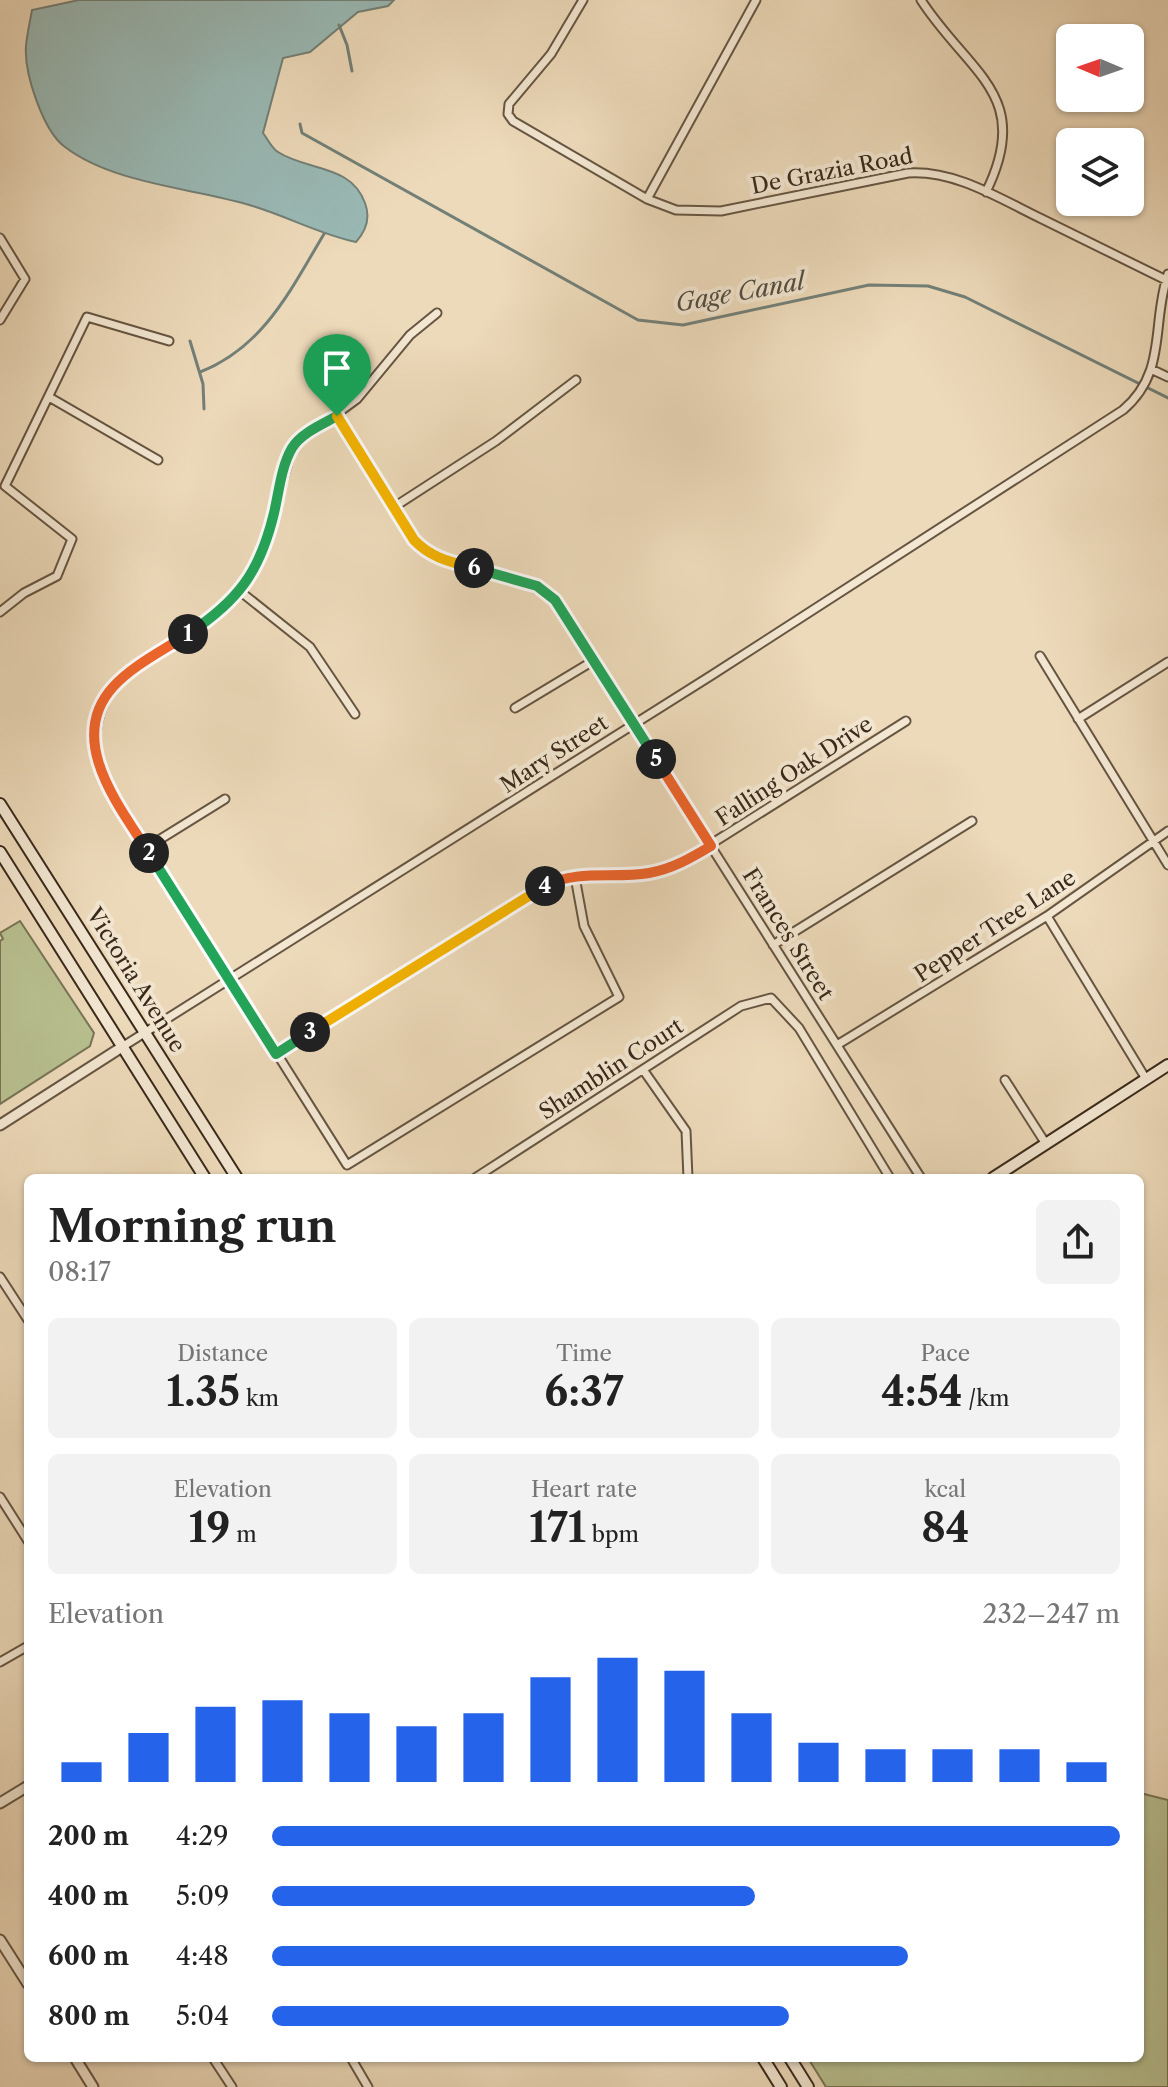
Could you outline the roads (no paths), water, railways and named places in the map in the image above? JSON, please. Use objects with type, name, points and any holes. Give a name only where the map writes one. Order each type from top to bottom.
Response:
[{"type":"main road","name":"Victoria Avenue","points":[[0,804],[234,1174]]},
{"type":"main road","points":[[0,852],[202,1174]]},
{"type":"main road","points":[[999,1174],[1168,1065]]},
{"type":"main road","points":[[765,2062],[781,2087]]},
{"type":"main road","points":[[792,2062],[808,2087]]},
{"type":"street","name":"De Grazia Road","points":[[583,0],[551,54],[509,104],[508,114],[513,121],[647,199],[676,210],[721,211],[879,178],[927,172],[947,176],[986,192],[1167,277]]},
{"type":"street","points":[[647,199],[756,0]]},
{"type":"street","points":[[921,0],[937,25],[994,93],[1004,118],[1001,162],[986,192]]},
{"type":"street","points":[[0,238],[25,279],[0,320]]},
{"type":"street","points":[[1167,277],[1153,370],[1168,377]]},
{"type":"street","points":[[437,313],[410,335],[357,399],[293,446],[260,557],[241,592],[214,618],[124,677],[111,689],[99,712],[95,751],[101,774],[146,848],[347,1165],[619,997],[584,926],[575,877]]},
{"type":"street","points":[[0,612],[24,593],[57,576],[72,539],[5,486],[87,317],[169,341]]},
{"type":"street","name":"Mary Street","points":[[0,1125],[230,982],[1123,410],[1141,393],[1153,370]]},
{"type":"street","points":[[394,507],[496,441],[576,380]]},
{"type":"street","points":[[49,397],[158,460]]},
{"type":"street","name":"Frances Street","points":[[337,416],[425,552],[443,560],[537,586],[555,600],[918,1174]]},
{"type":"street","points":[[241,592],[310,647],[355,714]]},
{"type":"street","points":[[1040,656],[1168,865]]},
{"type":"street","points":[[515,708],[593,661]]},
{"type":"street","points":[[1078,719],[1168,662]]},
{"type":"street","name":"Falling Oak Drive","points":[[276,1054],[532,892],[554,881],[575,877],[647,874],[667,869],[711,846],[906,721]]},
{"type":"street","points":[[146,848],[225,799]]},
{"type":"street","points":[[773,945],[972,821]]},
{"type":"street","name":"Pepper Tree Lane","points":[[837,1045],[1047,916],[1155,844],[1168,831]]},
{"type":"street","points":[[1047,916],[1146,1079]]},
{"type":"street","name":"Shamblin Court","points":[[481,1174],[741,1006],[771,998],[799,1028],[888,1174]]},
{"type":"street","points":[[644,1071],[686,1131],[688,1174]]},
{"type":"street","points":[[1005,1080],[1046,1144]]},
{"type":"street","points":[[0,1277],[24,1314]]},
{"type":"street","points":[[0,1497],[24,1535]]},
{"type":"street","points":[[0,1662],[24,1648]]},
{"type":"street","points":[[0,1803],[24,1788]]},
{"type":"street","points":[[0,1940],[24,1978]]},
{"type":"street","points":[[77,2062],[93,2087]]},
{"type":"street","points":[[216,2062],[232,2087]]},
{"type":"street","points":[[353,2062],[368,2087]]},
{"type":"water","points":[[79,0],[394,0],[388,6],[358,12],[310,52],[283,58],[263,133],[278,152],[339,175],[358,190],[367,209],[367,219],[365,229],[356,242],[246,204],[128,177],[84,159],[65,147],[49,128],[36,101],[28,71],[26,46],[32,10]]},
{"type":"waterway","points":[[339,25],[352,71]]},
{"type":"waterway","name":"Gage Canal","points":[[300,124],[302,133],[638,320],[683,325],[869,285],[928,286],[965,297],[1168,398]]},
{"type":"waterway","points":[[200,372],[242,348],[259,332],[287,295],[324,234]]},
{"type":"waterway","points":[[190,341],[203,384],[204,409]]}]
